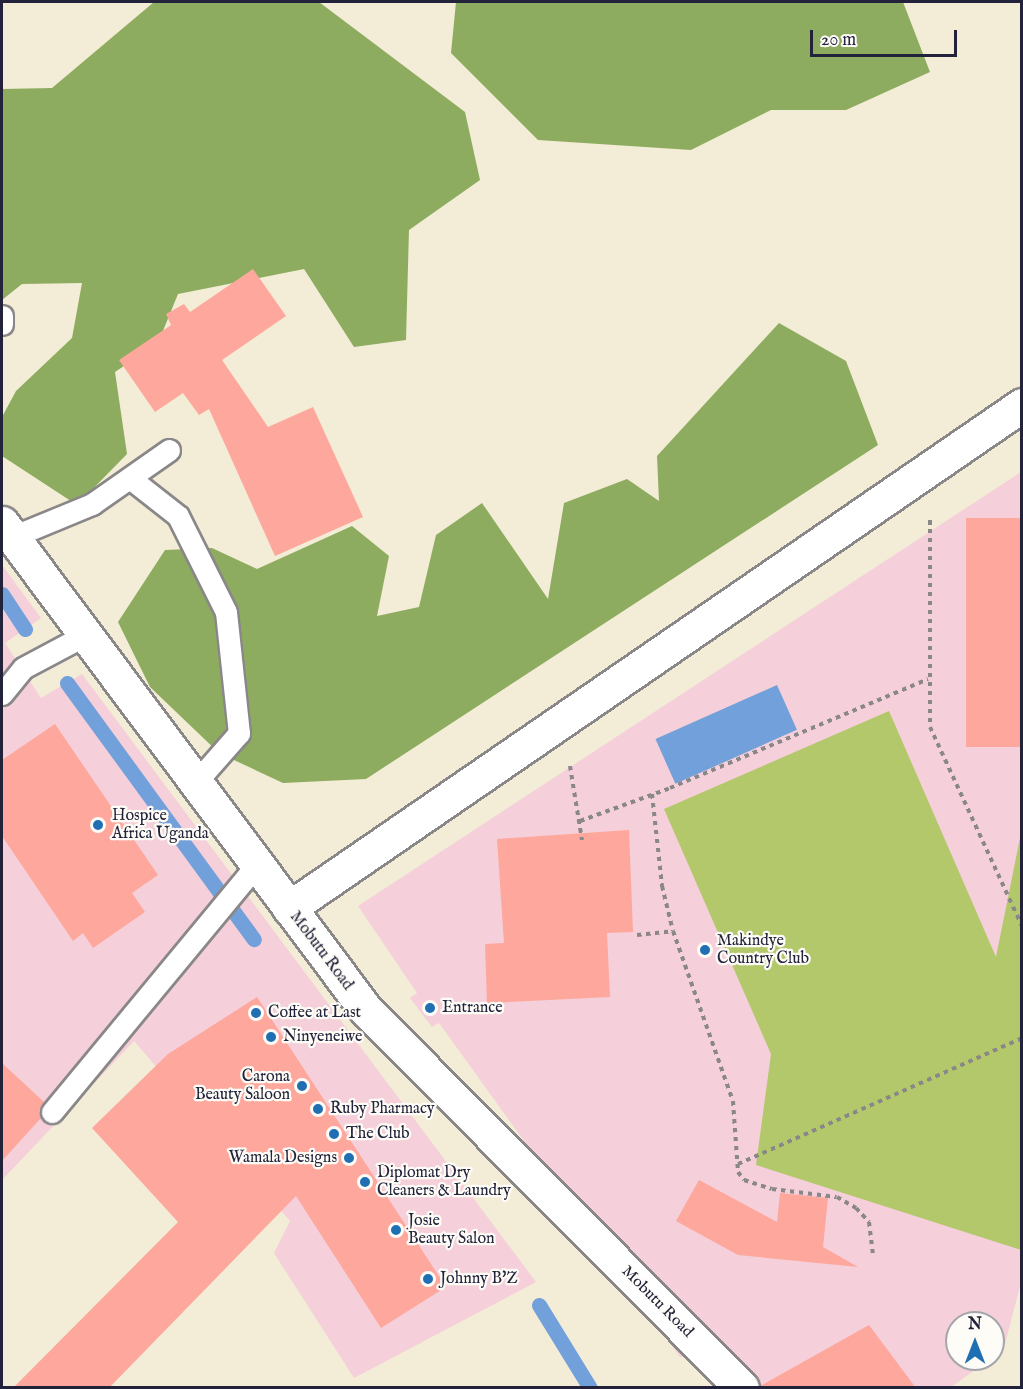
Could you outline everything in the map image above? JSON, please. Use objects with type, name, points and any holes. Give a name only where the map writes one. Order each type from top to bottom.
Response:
[{"type":"street","points":[[289,908],[1022,405]]},
{"type":"street","name":"Mobutu Road","points":[[7,530],[366,1010],[742,1388]]},
{"type":"lane","points":[[2,316],[2,324]]},
{"type":"lane","points":[[7,530],[61,519],[131,479],[169,450]]},
{"type":"lane","points":[[131,479],[178,516],[226,612],[239,733],[195,783]]},
{"type":"lane","points":[[2,694],[23,668],[85,635]]},
{"type":"lane","points":[[52,1112],[256,865]]},
{"type":"path","points":[[930,468],[928,679],[930,727],[1022,926]]},
{"type":"path","points":[[580,821],[652,794],[928,679]]},
{"type":"path","points":[[562,721],[582,840]]},
{"type":"path","points":[[652,794],[662,886],[673,931],[733,1101],[738,1172],[744,1180],[772,1189],[837,1197],[856,1208],[869,1222],[873,1254]]},
{"type":"path","points":[[637,935],[673,931]]},
{"type":"path","points":[[738,1164],[1022,1038]]},
{"type":"shaded area","name":"Makindye Country Club","points":[[1021,472],[1021,1282],[1005,1344],[1005,1311],[945,1311],[945,1371],[973,1371],[951,1387],[742,1387],[717,1357],[680,1357],[439,1023],[432,1027],[410,998],[417,993],[358,906]]},
{"type":"shaded area","points":[[2,565],[41,618],[5,643],[41,698],[82,674],[536,1282],[354,1378],[274,1253],[290,1221],[134,1041],[2,1180]]},
{"type":"green space","points":[[154,2],[319,2],[465,112],[480,180],[409,230],[406,340],[354,347],[304,269],[178,294],[158,343],[115,372],[127,454],[77,505],[2,456],[2,417],[16,391],[72,338],[82,283],[22,284],[2,300],[2,89],[52,88]]},
{"type":"green space","points":[[456,2],[903,2],[930,72],[846,110],[771,110],[691,150],[538,140],[451,53]]},
{"type":"green space","points":[[779,323],[846,361],[878,445],[366,779],[283,783],[219,753],[150,687],[118,622],[165,550],[212,548],[257,569],[352,526],[389,556],[377,616],[419,607],[436,535],[482,503],[548,599],[564,503],[627,479],[659,501],[657,456]]},
{"type":"green space","points":[[889,711],[996,957],[1021,833],[1021,1250],[756,1165],[771,1054],[664,809]]},
{"type":"water","points":[[777,685],[797,730],[675,784],[655,739]]},
{"type":"building","points":[[253,269],[286,316],[222,360],[268,427],[313,407],[363,517],[275,556],[209,409],[199,415],[183,393],[155,412],[119,360],[171,325],[166,314],[184,304],[190,312]]},
{"type":"building","points":[[966,518],[1022,518],[1022,747],[966,747]]},
{"type":"building","points":[[55,724],[158,875],[132,893],[145,912],[93,948],[83,933],[73,941],[2,836],[2,760]]},
{"type":"building","points":[[629,830],[633,932],[607,933],[610,997],[487,1003],[485,944],[504,943],[497,839]]},
{"type":"building","points":[[257,997],[446,1287],[381,1328],[296,1196],[109,1388],[13,1388],[178,1222],[92,1128],[168,1054]]},
{"type":"building","points":[[2,1063],[44,1102],[39,1110],[41,1118],[2,1161]]},
{"type":"building","points":[[699,1180],[777,1222],[780,1193],[828,1198],[823,1247],[858,1267],[738,1255],[676,1221]]},
{"type":"building","points":[[869,1325],[916,1388],[760,1388],[760,1386]]},
{"type":"waterway","points":[[2,594],[25,629]]},
{"type":"waterway","points":[[67,683],[254,939]]},
{"type":"waterway","points":[[539,1305],[590,1388]]},
{"type":"place","name":"Hospice Africa Uganda","points":[[98,825]]},
{"type":"place","name":"Makindye Country Club","points":[[705,950]]},
{"type":"place","name":"Entrance","points":[[430,1008]]},
{"type":"place","name":"Coffee at Last","points":[[256,1013]]},
{"type":"place","name":"Ninyeneiwe","points":[[271,1037]]},
{"type":"place","name":"Carona Beauty Saloon","points":[[302,1086]]},
{"type":"place","name":"Ruby Pharmacy","points":[[318,1109]]},
{"type":"place","name":"The Club","points":[[334,1134]]},
{"type":"place","name":"Wamala Designs","points":[[349,1158]]},
{"type":"place","name":"Diplomat Dry Cleaners & Laundry","points":[[365,1182]]},
{"type":"place","name":"Josie Beauty Salon","points":[[396,1230]]},
{"type":"place","name":"Johnny B'Z","points":[[428,1279]]}]
